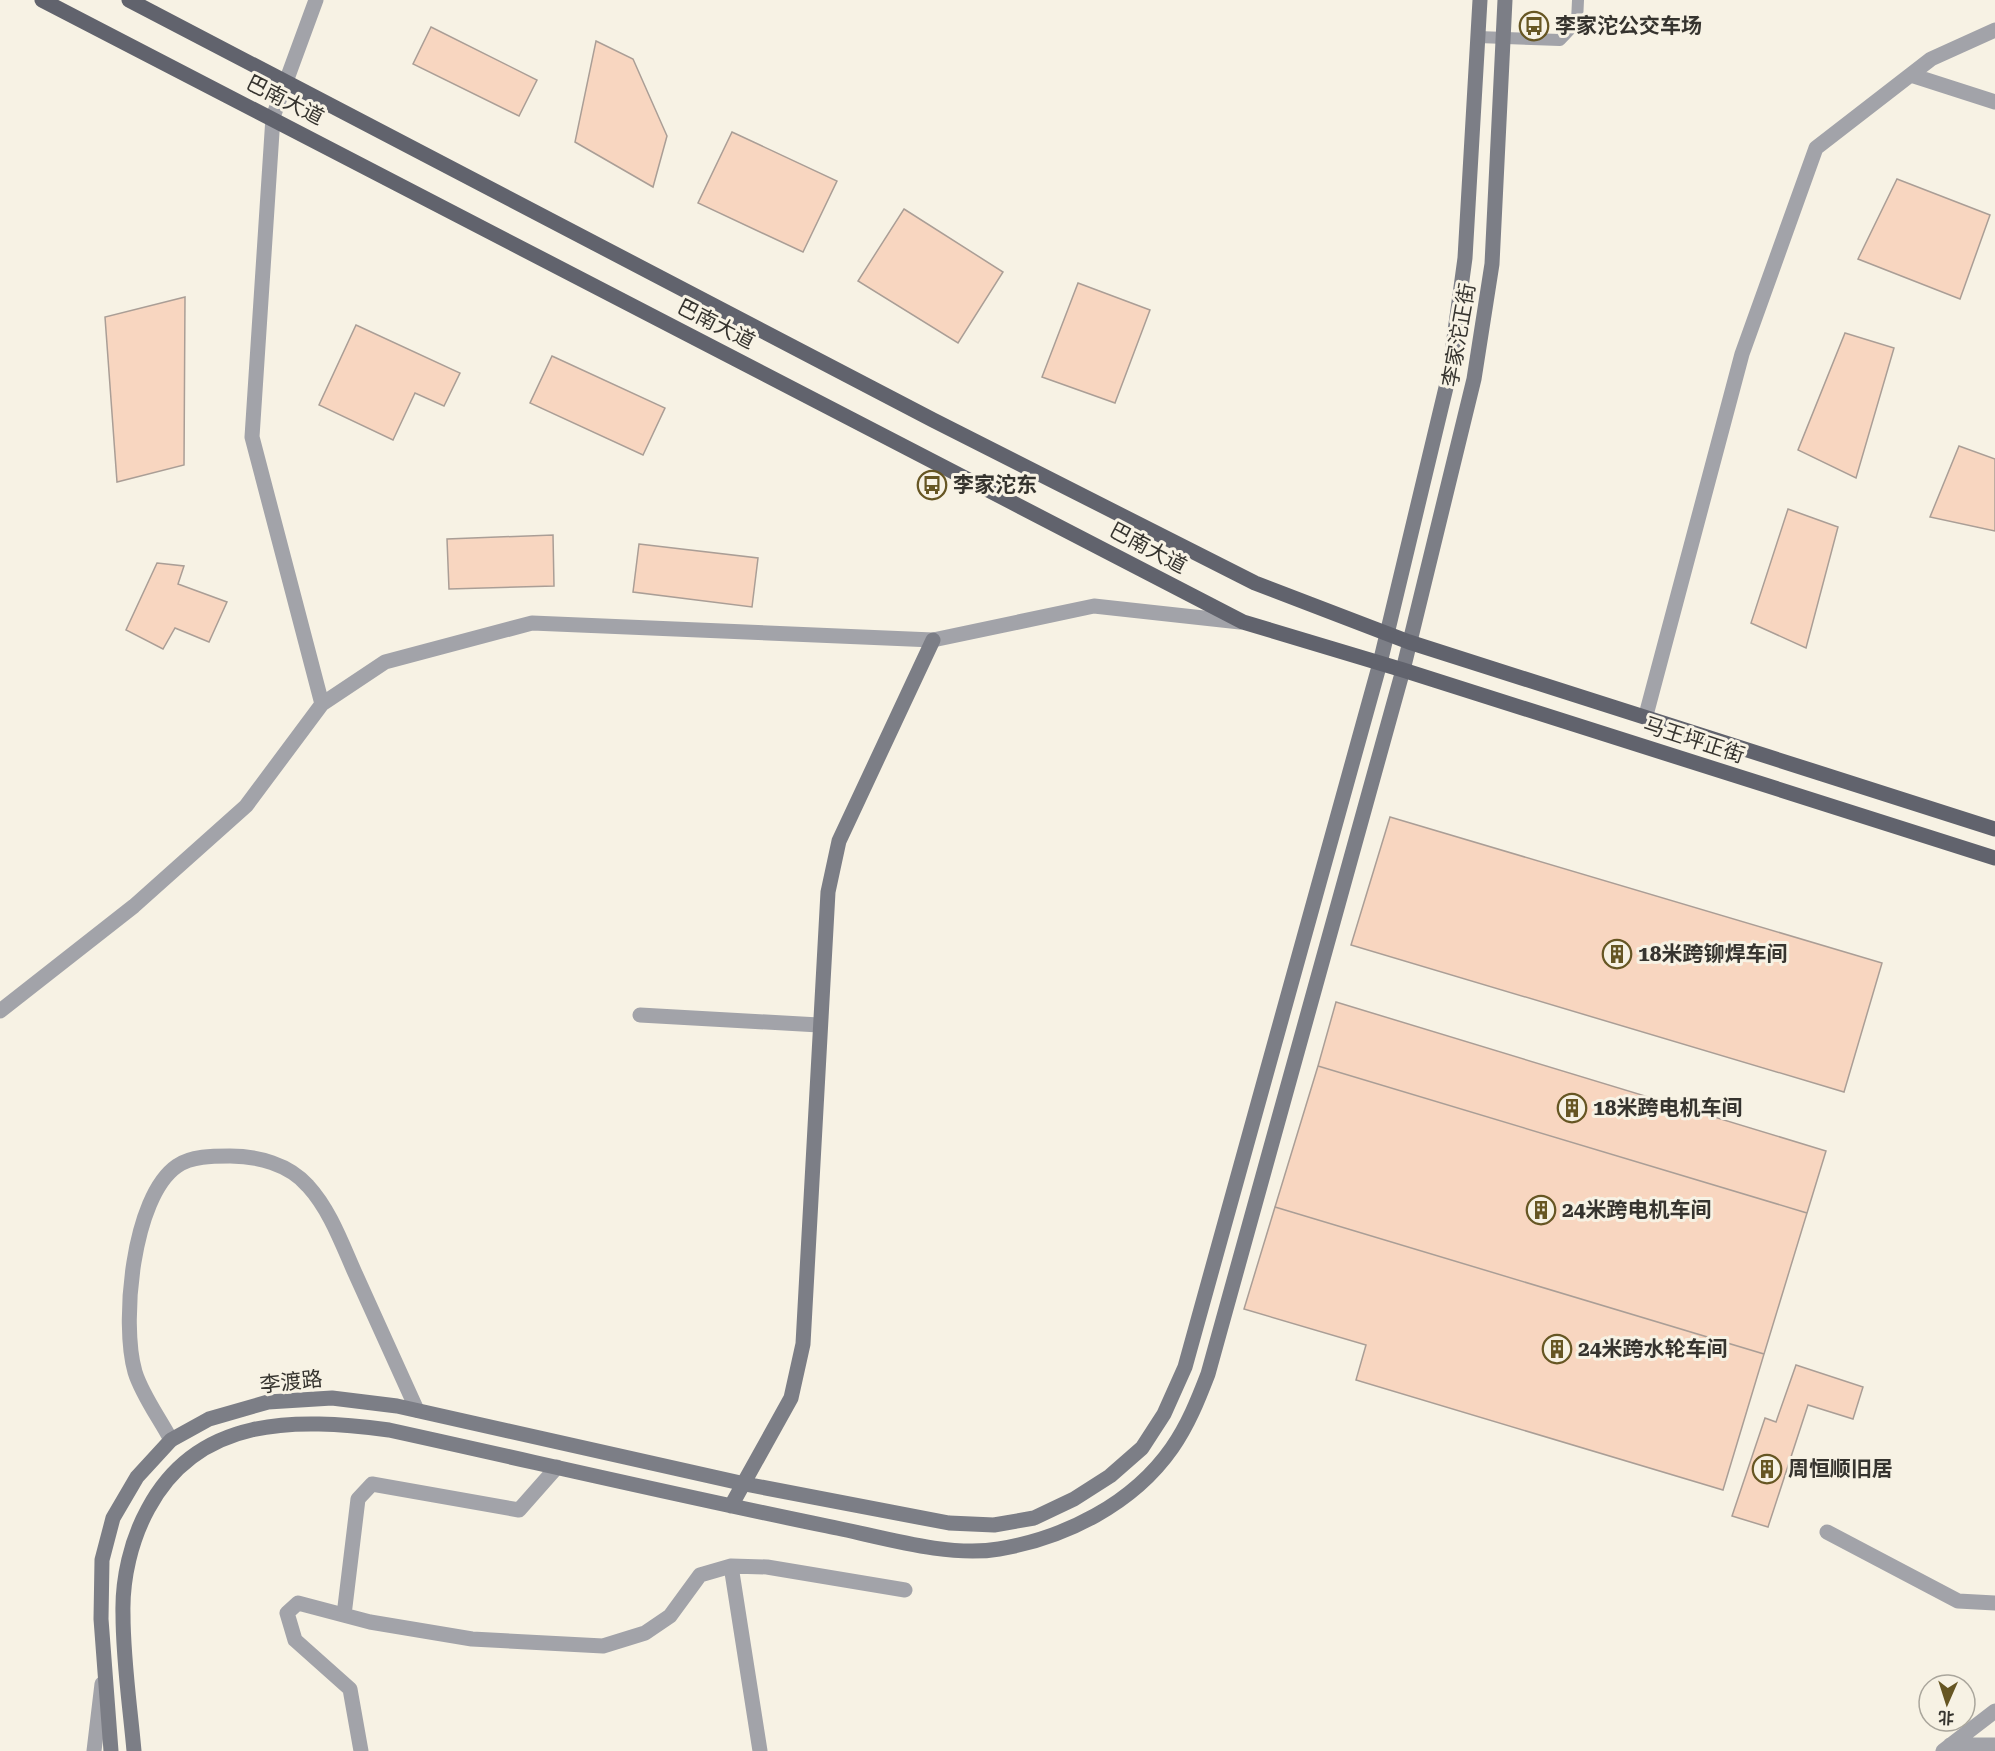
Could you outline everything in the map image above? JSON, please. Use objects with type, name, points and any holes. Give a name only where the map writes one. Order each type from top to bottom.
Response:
[{"type":"main road","name":"巴南大道","points":[[42,0],[273,117],[1243,622],[1380,663]]},
{"type":"main road","name":"巴南大道","points":[[129,0],[933,420],[1255,583],[1387,634]]},
{"type":"main road","name":"李家沱正街","points":[[745,1484],[950,1523],[994,1525],[1034,1518],[1074,1499],[1110,1476],[1142,1448],[1164,1414],[1185,1367],[1380,663],[1449,375],[1459,317],[1480,0]]},
{"type":"main road","name":"李家沱正街","points":[[731,1506],[944,1549],[996,1550],[1036,1541],[1079,1524],[1113,1505],[1146,1478],[1172,1448],[1191,1416],[1208,1374],[1403,670],[1474,379],[1492,264],[1504,0]]},
{"type":"main road","name":"马王坪正街","points":[[1387,634],[1646,715],[1995,829]]},
{"type":"main road","points":[[731,1506],[791,1398],[803,1344],[828,892],[839,841],[933,640]]},
{"type":"main road","name":"马王坪正街","points":[[1380,663],[1995,858]]},
{"type":"main road","name":"李渡路","points":[[111,1751],[101,1618],[102,1560],[113,1518],[137,1477],[171,1440],[209,1419],[268,1402],[332,1398],[417,1410],[745,1484]]},
{"type":"main road","name":"李渡路","points":[[134,1751],[123,1614],[127,1570],[137,1529],[159,1489],[187,1457],[225,1438],[273,1426],[333,1423],[389,1430],[731,1506]]},
{"type":"street","points":[[315,0],[273,117],[252,437],[322,704]]},
{"type":"street","points":[[1646,715],[1742,354],[1816,148],[1931,59],[1995,30]]},
{"type":"street","points":[[1911,75],[1995,102]]},
{"type":"street","points":[[0,1011],[134,906],[246,806],[322,704],[385,662],[532,623],[933,640],[1094,606],[1243,622]]},
{"type":"street","points":[[640,1015],[819,1025]]},
{"type":"street","points":[[171,1440],[135,1374],[128,1334],[135,1258],[144,1219],[160,1186],[177,1166],[208,1156],[244,1156],[282,1166],[307,1185],[329,1215],[417,1410]]},
{"type":"street","points":[[344,1615],[358,1499],[372,1484],[519,1510],[557,1467]]},
{"type":"street","points":[[1827,1532],[1958,1601],[1995,1603]]},
{"type":"street","points":[[731,1566],[760,1751]]},
{"type":"street","points":[[361,1751],[350,1689],[295,1640],[287,1613],[298,1603],[344,1615],[472,1639],[603,1646],[645,1633],[670,1616],[700,1575],[731,1566],[767,1567],[905,1590]]},
{"type":"street","points":[[94,1751],[105,1666]]},
{"type":"street","points":[[1947,1748],[1995,1711]]},
{"type":"street","points":[[1947,1748],[1995,1745]]},
{"type":"lane","points":[[1478,37],[1560,40],[1577,22],[1578,0]]},
{"type":"building","points":[[431,27],[537,80],[519,116],[413,64]]},
{"type":"building","points":[[596,41],[633,59],[667,136],[653,187],[575,142]]},
{"type":"building","points":[[732,132],[837,181],[803,252],[698,203]]},
{"type":"building","points":[[1897,179],[1990,215],[1960,299],[1858,259]]},
{"type":"building","points":[[904,209],[1003,272],[958,343],[858,281]]},
{"type":"building","points":[[1078,283],[1150,310],[1115,403],[1042,377]]},
{"type":"building","points":[[185,297],[184,465],[117,482],[105,317]]},
{"type":"building","points":[[356,325],[460,373],[444,406],[415,393],[393,440],[319,405]]},
{"type":"building","points":[[1845,333],[1894,348],[1856,478],[1798,450]]},
{"type":"building","points":[[552,356],[665,408],[643,455],[530,403]]},
{"type":"building","points":[[1959,446],[1995,459],[1995,531],[1930,517]]},
{"type":"building","points":[[1788,509],[1838,527],[1806,648],[1751,623]]},
{"type":"building","points":[[553,535],[554,586],[449,589],[447,539]]},
{"type":"building","points":[[639,544],[758,558],[752,607],[633,592]]},
{"type":"building","points":[[157,563],[184,566],[178,584],[227,602],[209,642],[175,628],[163,649],[126,630]]},
{"type":"building","name":"18米跨铆焊车间","points":[[1390,817],[1882,963],[1844,1092],[1351,945]]},
{"type":"building","name":"18米跨电机车间","points":[[1336,1002],[1826,1151],[1807,1213],[1318,1066]]},
{"type":"building","name":"24米跨电机车间","points":[[1318,1066],[1807,1213],[1764,1354],[1275,1207]]},
{"type":"building","name":"24米跨水轮车间","points":[[1275,1207],[1764,1354],[1723,1490],[1356,1380],[1366,1345],[1244,1309]]},
{"type":"building","name":"周恒顺旧居","points":[[1796,1365],[1863,1387],[1853,1419],[1808,1405],[1768,1527],[1732,1516],[1765,1418],[1776,1422]]},
{"type":"place","name":"李家沱公交车场","points":[[1534,26]]},
{"type":"place","name":"李家沱东","points":[[932,485]]},
{"type":"place","name":"18米跨铆焊车间","points":[[1617,954]]},
{"type":"place","name":"18米跨电机车间","points":[[1572,1108]]},
{"type":"place","name":"24米跨电机车间","points":[[1541,1210]]},
{"type":"place","name":"24米跨水轮车间","points":[[1557,1349]]},
{"type":"place","name":"周恒顺旧居","points":[[1767,1469]]}]
